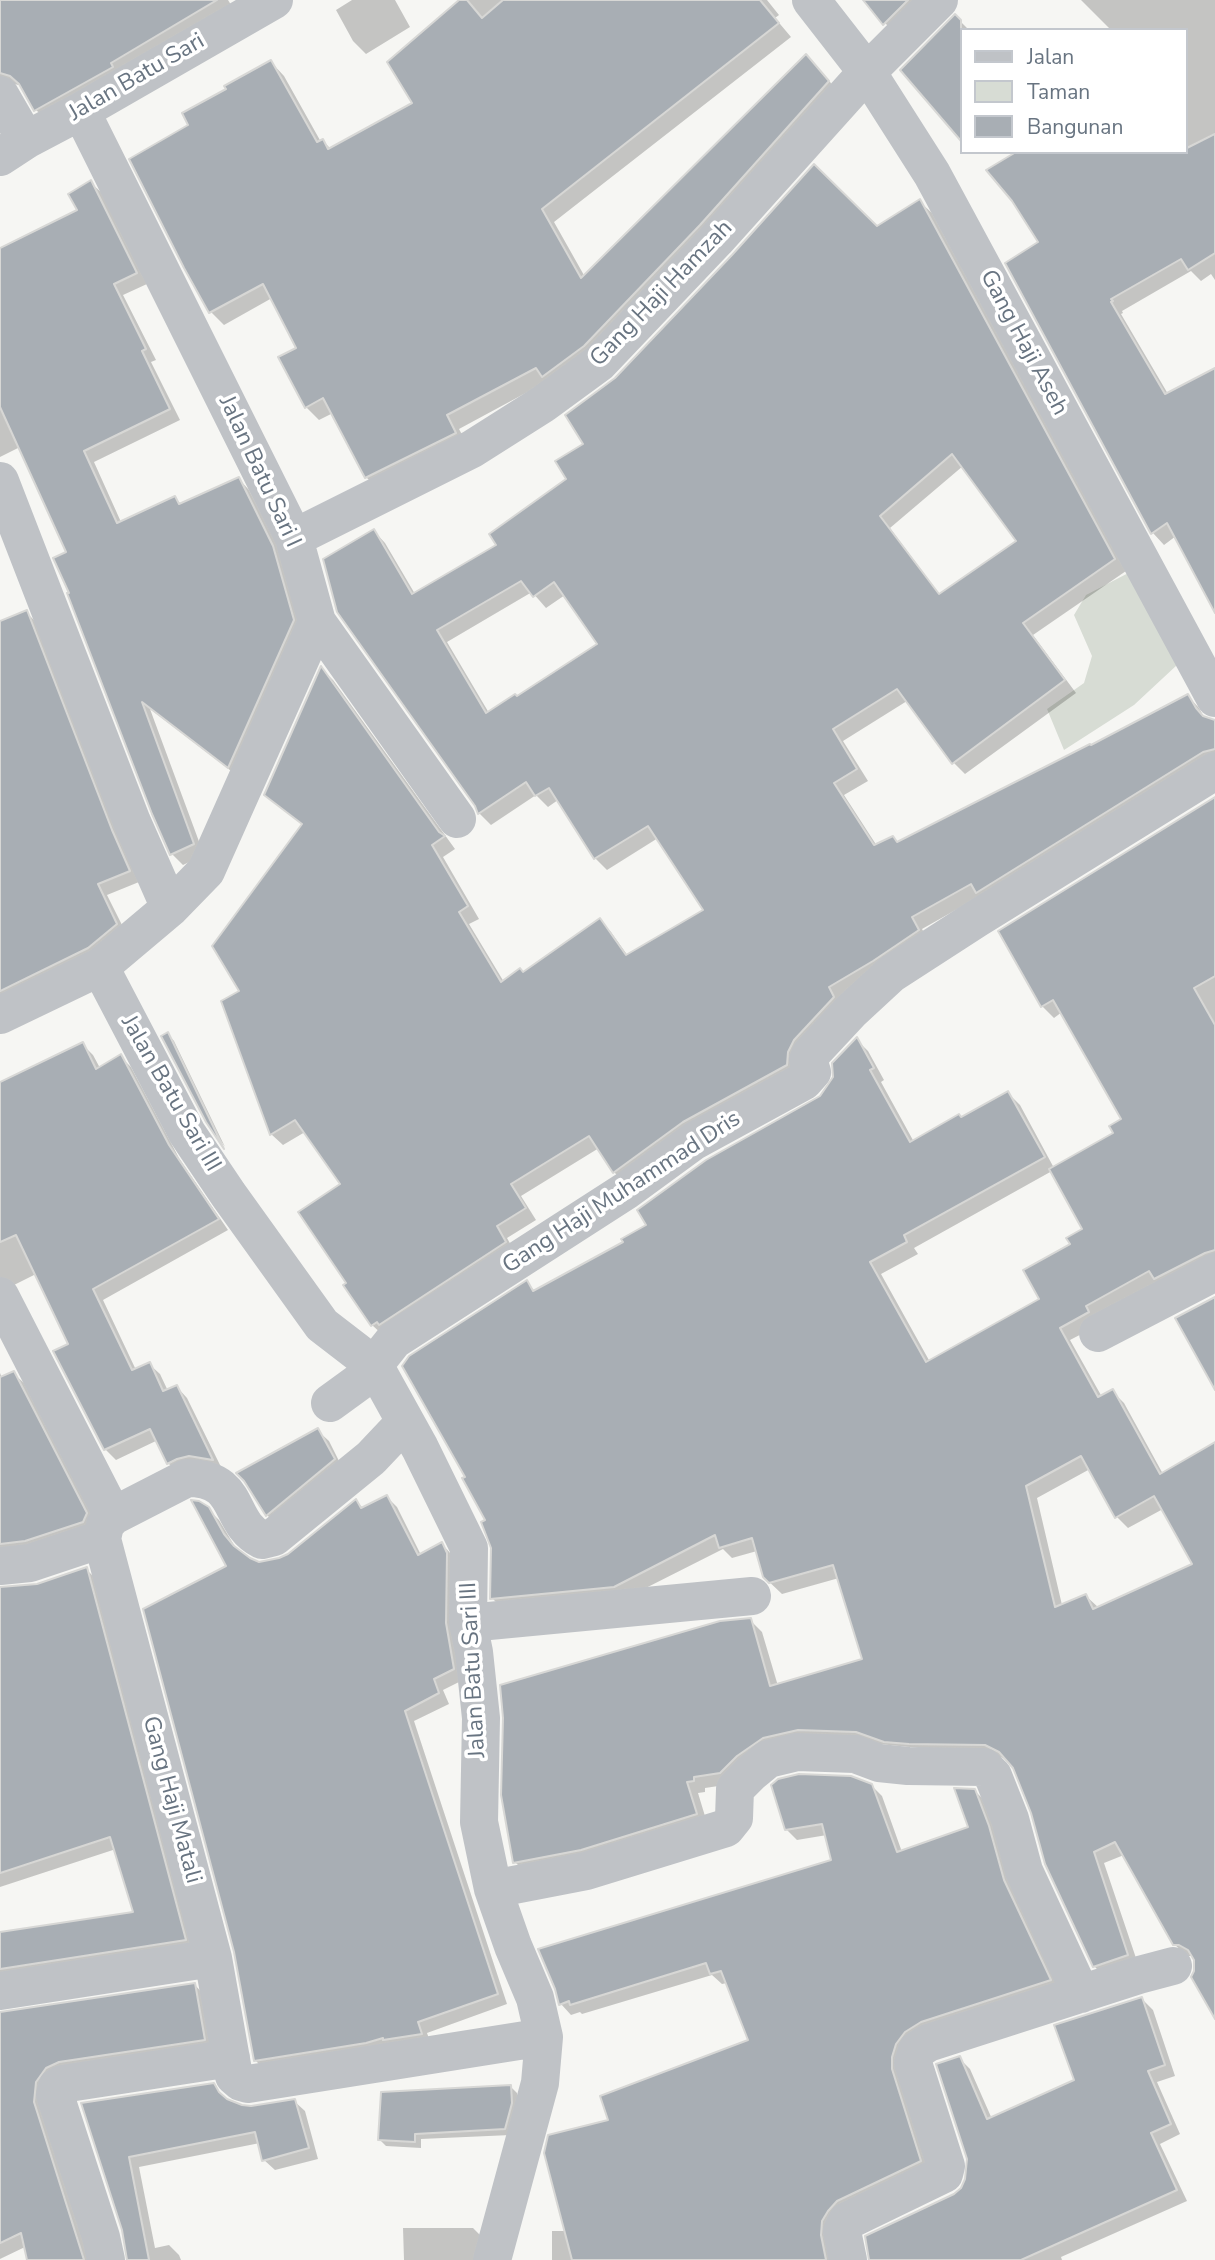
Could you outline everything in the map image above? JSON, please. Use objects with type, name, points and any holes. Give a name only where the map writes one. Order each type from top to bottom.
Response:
[{"type":"street","name":"Jalan Batu Sari","points":[[13,149],[274,0]]},
{"type":"street","name":"Gang Haji Aseh","points":[[811,0],[867,72],[932,174],[1215,698]]},
{"type":"street","name":"Gang Haji Hamzah","points":[[294,538],[472,449],[543,404],[599,363],[716,240],[867,72],[939,0]]},
{"type":"street","points":[[0,95],[13,149]]},
{"type":"street","name":"Jalan Batu Sari I","points":[[81,111],[294,538],[317,622],[457,819]]},
{"type":"street","points":[[0,481],[132,822],[170,908]]},
{"type":"street","points":[[0,1014],[100,967],[170,908],[205,871],[317,622]]},
{"type":"street","name":"Gang Haji Muhammad Dris","points":[[368,1372],[394,1340],[627,1190],[694,1141],[804,1081],[811,1072],[808,1060],[810,1055],[851,1011],[891,974],[986,912],[1215,771]]},
{"type":"street","name":"Jalan Batu Sari III","points":[[100,967],[187,1133],[322,1325],[368,1372],[390,1437],[421,1448],[469,1548],[468,1623],[481,1718],[478,1822],[493,1889],[513,1946],[536,1998],[544,2036],[540,2083],[492,2260]]},
{"type":"street","points":[[1098,1333],[1215,1272]]},
{"type":"street","name":"Gang Haji Matali","points":[[0,1296],[108,1528],[213,1958],[231,2058]]},
{"type":"street","points":[[330,1404],[368,1372]]},
{"type":"street","points":[[0,1566],[30,1563],[108,1528],[187,1478],[211,1482],[225,1490],[251,1534],[262,1539],[274,1536],[390,1437]]},
{"type":"street","points":[[468,1623],[752,1596]]},
{"type":"street","points":[[493,1889],[586,1871],[726,1828],[734,1818],[735,1789],[768,1759],[797,1752],[855,1754],[879,1763],[908,1766],[984,1767],[993,1776],[1010,1819],[1024,1871],[1081,1993]]},
{"type":"street","points":[[0,1991],[213,1958]]},
{"type":"street","points":[[848,2260],[842,2231],[847,2221],[944,2174],[946,2166],[913,2063],[917,2050],[928,2043],[1173,1966]]},
{"type":"street","points":[[106,2260],[55,2095],[57,2087],[62,2084],[231,2058],[234,2076],[240,2082],[248,2084],[544,2036]]},
{"type":"green space","points":[[1138,568],[1191,652],[1134,705],[1064,750],[1047,709],[1084,683],[1092,656],[1074,615],[1086,595]]},
{"type":"building","points":[[0,0],[217,0],[111,63],[113,67],[34,111],[19,84],[10,76],[0,73]]},
{"type":"building","points":[[459,0],[467,0],[482,18],[503,0],[760,0],[779,23],[542,209],[581,278],[806,54],[829,81],[700,225],[584,346],[542,377],[536,368],[447,415],[456,433],[365,478],[323,398],[305,408],[278,357],[296,348],[263,284],[209,313],[129,159],[188,125],[182,113],[271,60],[317,142],[323,139],[328,149],[412,103],[387,62]]},
{"type":"building","points":[[863,0],[908,0],[883,25]]},
{"type":"building","points":[[955,14],[961,20],[960,140],[900,70]]},
{"type":"building","points":[[1215,134],[1215,253],[1188,270],[1181,259],[1111,299],[1111,302],[1165,394],[1215,368],[1215,613],[1167,523],[1151,534],[1005,263],[1038,242],[1012,201],[986,170],[1013,154],[1187,154],[1187,148]]},
{"type":"building","points":[[814,164],[877,226],[920,199],[1115,559],[1023,623],[1065,680],[952,764],[897,689],[833,729],[857,769],[834,783],[874,845],[893,836],[897,842],[1188,694],[1203,716],[1215,720],[1215,749],[1203,752],[976,893],[971,884],[912,917],[919,930],[829,987],[834,997],[794,1040],[788,1052],[787,1065],[683,1122],[613,1173],[589,1136],[511,1184],[526,1208],[497,1226],[506,1242],[379,1325],[377,1322],[371,1326],[343,1285],[346,1283],[298,1212],[340,1184],[295,1120],[270,1135],[221,1001],[239,991],[212,946],[302,824],[264,795],[321,666],[439,832],[445,836],[432,845],[468,906],[459,912],[501,982],[520,968],[523,972],[600,918],[626,955],[703,910],[648,826],[594,859],[549,788],[535,796],[526,782],[478,814],[475,806],[337,612],[323,559],[374,529],[412,594],[496,545],[489,534],[566,479],[555,461],[583,444],[565,415],[615,378]],"holes":[[[952,454],[1016,541],[939,594],[880,516]],[[521,581],[533,597],[554,582],[597,644],[486,713],[437,630]]]},
{"type":"building","points":[[91,180],[137,273],[114,284],[146,349],[142,351],[170,409],[84,451],[117,523],[175,496],[179,504],[239,477],[273,546],[294,620],[228,768],[142,702],[194,844],[170,855],[53,558],[66,552],[0,407],[0,248],[77,210],[68,194]]},
{"type":"building","points":[[27,610],[130,871],[98,884],[117,924],[88,948],[0,991],[0,621]]},
{"type":"building","points":[[1215,797],[1215,976],[1194,988],[1215,1025],[1215,1250],[1154,1279],[1149,1271],[1086,1306],[1089,1312],[1060,1328],[1098,1397],[1113,1389],[1160,1474],[1215,1442],[1215,2019],[1191,1977],[1194,1960],[1188,1950],[1173,1945],[1115,1842],[1094,1852],[1128,1955],[1093,1967],[1045,1864],[1031,1813],[1013,1768],[999,1752],[985,1745],[884,1742],[856,1732],[798,1730],[763,1738],[737,1756],[720,1773],[694,1777],[694,1781],[687,1782],[697,1814],[581,1850],[513,1863],[501,1795],[503,1718],[500,1685],[720,1621],[751,1618],[770,1686],[862,1659],[833,1565],[769,1583],[763,1577],[752,1538],[719,1548],[715,1535],[614,1587],[490,1599],[491,1548],[481,1522],[485,1520],[462,1478],[465,1477],[402,1366],[409,1356],[527,1280],[533,1291],[623,1242],[621,1239],[646,1225],[637,1210],[706,1160],[820,1096],[833,1077],[832,1063],[857,1037],[874,1068],[870,1070],[910,1142],[959,1114],[961,1117],[1008,1091],[1045,1157],[904,1235],[907,1242],[870,1262],[926,1362],[1039,1299],[1023,1270],[1070,1244],[1066,1238],[1082,1229],[1049,1169],[1113,1133],[1109,1126],[1121,1119],[1053,1000],[1041,1007],[998,931]],"holes":[[[1081,1456],[1115,1518],[1154,1496],[1192,1564],[1093,1609],[1086,1594],[1055,1607],[1026,1486]]]},
{"type":"building","points":[[168,1032],[224,1149],[206,1122],[161,1036]]},
{"type":"building","points":[[83,1042],[96,1069],[121,1054],[169,1145],[219,1219],[93,1289],[132,1370],[150,1362],[163,1391],[177,1385],[213,1460],[189,1456],[167,1464],[150,1429],[104,1450],[53,1351],[68,1344],[16,1235],[0,1242],[0,1082]]},
{"type":"building","points":[[1215,1297],[1215,1390],[1175,1318]]},
{"type":"building","points":[[14,1371],[87,1513],[83,1522],[25,1541],[0,1544],[0,1377]]},
{"type":"building","points":[[318,1428],[335,1459],[266,1516],[236,1473]]},
{"type":"building","points":[[387,1495],[418,1555],[442,1542],[447,1553],[446,1623],[454,1669],[434,1679],[439,1693],[405,1711],[498,1994],[418,2022],[422,2034],[383,2038],[254,2061],[234,1952],[143,1609],[226,1566],[191,1500],[209,1507],[234,1546],[259,1562],[288,1554],[356,1499],[361,1508]]},
{"type":"building","points":[[87,1567],[186,1940],[0,1969],[0,1932],[133,1912],[110,1837],[0,1873],[0,1587],[37,1584]]},
{"type":"building","points":[[799,1774],[851,1776],[872,1784],[897,1852],[968,1827],[954,1788],[975,1789],[989,1826],[1004,1880],[1051,1980],[921,2022],[905,2032],[896,2044],[892,2069],[921,2161],[837,2201],[822,2221],[821,2235],[826,2260],[572,2260],[544,2153],[548,2135],[608,2120],[600,2096],[748,2040],[721,1971],[710,1974],[706,1963],[570,2005],[569,2001],[559,2005],[538,1949],[831,1860],[822,1824],[785,1830],[771,1785],[778,1779]]},
{"type":"building","points":[[195,1983],[205,2040],[59,2062],[46,2068],[36,2082],[34,2102],[84,2260],[27,2260],[21,2233],[0,2243],[0,2012]]},
{"type":"building","points":[[1142,1997],[1165,2065],[1148,2071],[1171,2124],[1151,2133],[1177,2190],[1021,2260],[869,2260],[865,2236],[954,2194],[965,2179],[967,2159],[936,2064],[960,2056],[987,2119],[1074,2080],[1054,2025]]},
{"type":"building","points":[[214,2083],[227,2099],[242,2105],[295,2099],[309,2148],[262,2161],[255,2132],[129,2157],[149,2260],[127,2260],[122,2230],[81,2103]]},
{"type":"building","points":[[511,2085],[512,2103],[505,2129],[415,2134],[415,2142],[378,2140],[381,2092]]}]
